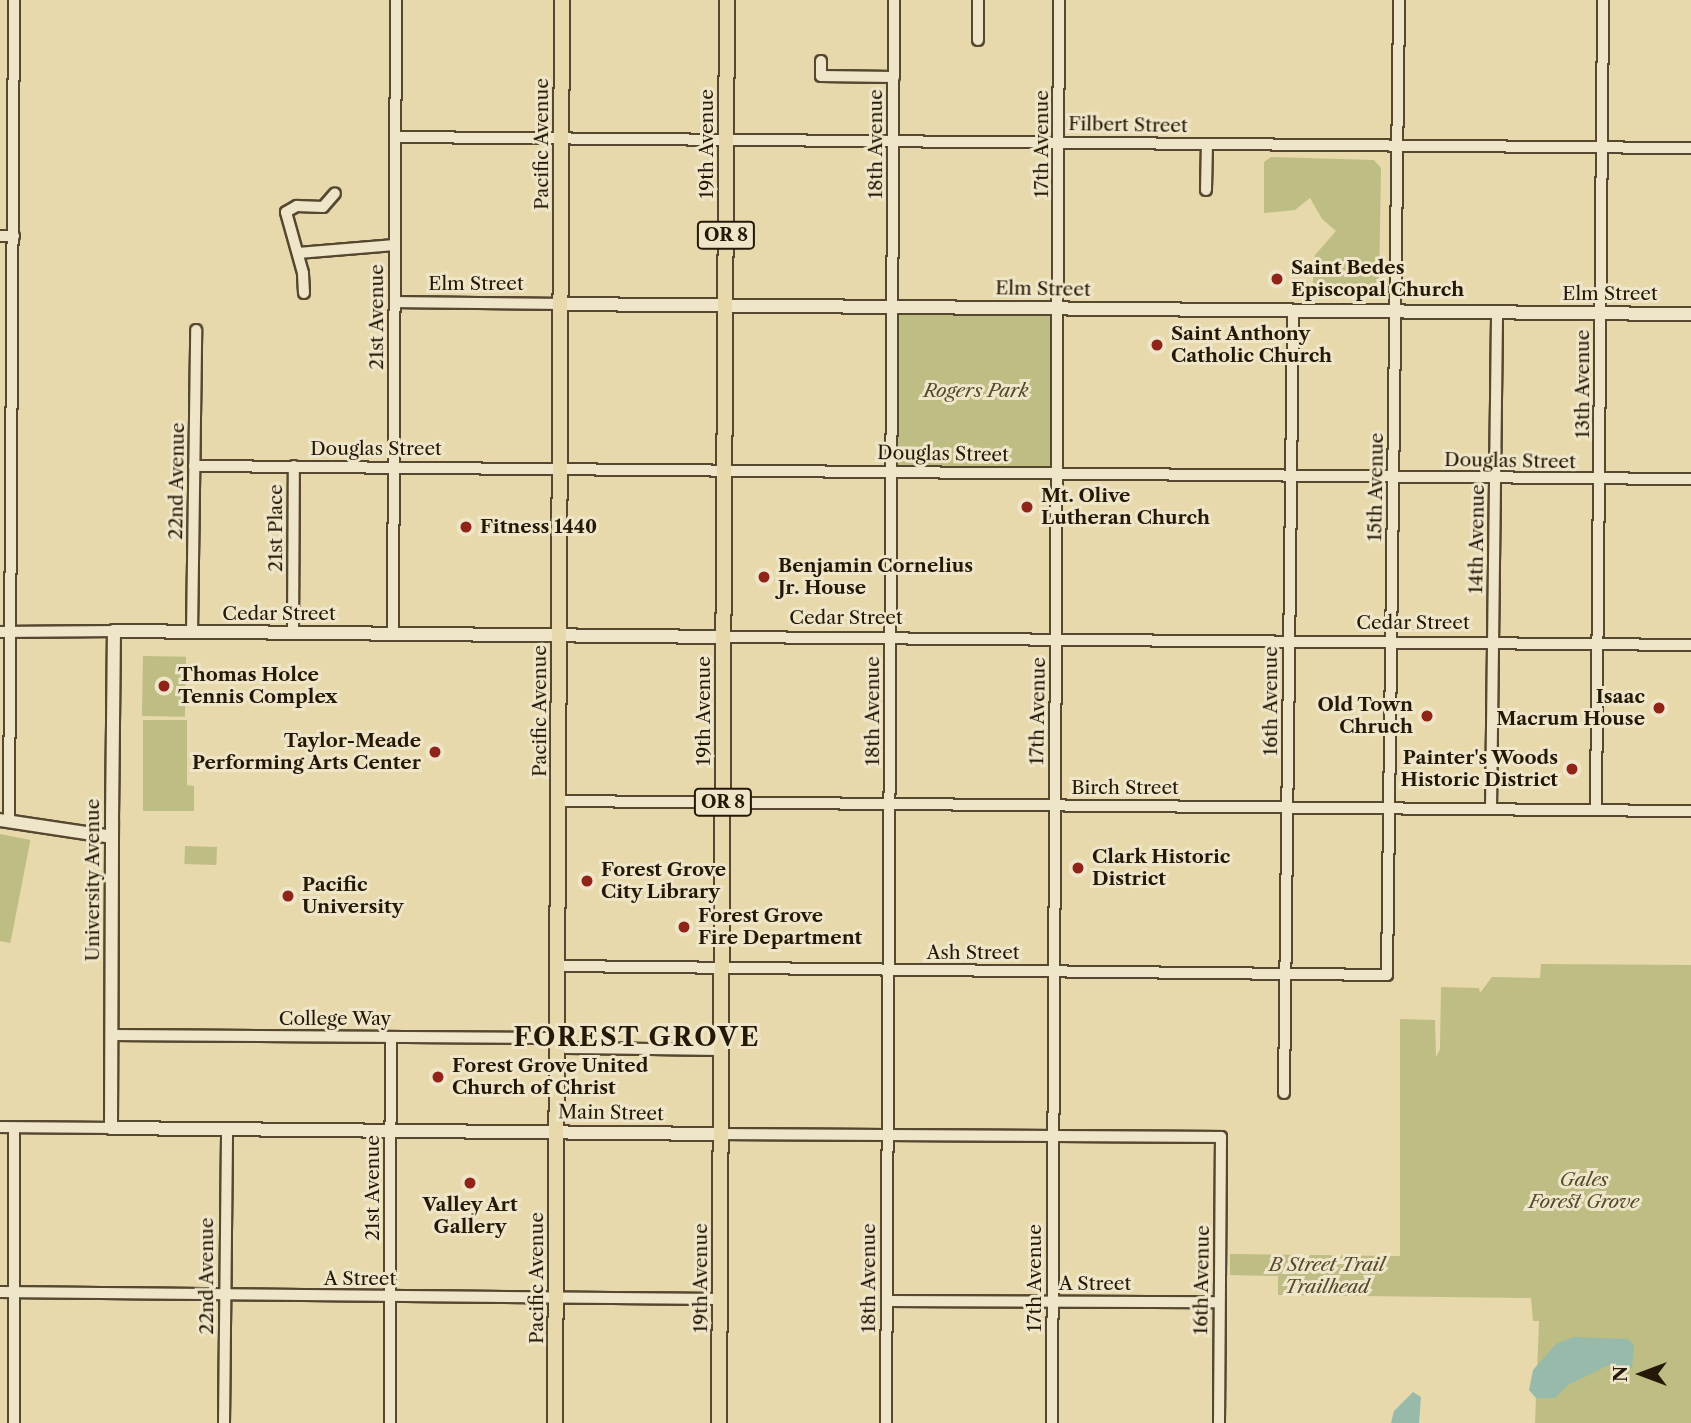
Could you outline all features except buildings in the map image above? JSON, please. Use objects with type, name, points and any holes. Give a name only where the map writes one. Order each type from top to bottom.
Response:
[{"type":"main road","name":"Pacific Avenue","points":[[555,1423],[562,0]]},
{"type":"main road","name":"19th Avenue","points":[[719,1423],[727,0]]},
{"type":"street","points":[[14,0],[14,236],[5,632],[5,821],[112,837]]},
{"type":"street","name":"21st Avenue","points":[[393,634],[396,0]]},
{"type":"street","name":"18th Avenue","points":[[886,1423],[894,0]]},
{"type":"street","points":[[978,0],[978,40]]},
{"type":"street","name":"17th Avenue","points":[[1052,1423],[1059,0]]},
{"type":"street","name":"15th Avenue","points":[[1387,975],[1399,0]]},
{"type":"street","name":"13th Avenue","points":[[1596,810],[1603,0]]},
{"type":"street","points":[[821,61],[821,76],[894,77]]},
{"type":"street","name":"Filbert Street","points":[[396,137],[1691,148]]},
{"type":"street","points":[[1206,190],[1208,144]]},
{"type":"street","points":[[304,293],[287,209],[323,207],[335,193]]},
{"type":"street","points":[[0,236],[14,236]]},
{"type":"street","points":[[298,253],[395,245]]},
{"type":"street","name":"Elm Street","points":[[395,302],[1691,314]]},
{"type":"street","name":"16th Avenue","points":[[1284,1093],[1293,310]]},
{"type":"street","name":"14th Avenue","points":[[1491,809],[1497,312]]},
{"type":"street","name":"22nd Avenue","points":[[192,633],[197,330]]},
{"type":"street","name":"Douglas Street","points":[[194,466],[1691,479]]},
{"type":"street","name":"21st Place","points":[[293,633],[294,466]]},
{"type":"street","name":"University Avenue","points":[[111,1128],[114,631]]},
{"type":"street","name":"Cedar Street","points":[[5,632],[1691,645]]},
{"type":"street","name":"Birch Street","points":[[559,801],[1691,811]]},
{"type":"street","name":"Ash Street","points":[[558,966],[1387,975]]},
{"type":"street","name":"College Way","points":[[111,1035],[552,1038],[567,1048],[721,1050]]},
{"type":"street","name":"21st Avenue","points":[[390,1423],[391,1037]]},
{"type":"street","name":"Main Street","points":[[0,1127],[1221,1137]]},
{"type":"street","points":[[14,1128],[14,1423]]},
{"type":"street","name":"22nd Avenue","points":[[224,1423],[227,1129]]},
{"type":"street","name":"16th Avenue","points":[[1219,1423],[1221,1137]]},
{"type":"street","name":"A Street","points":[[0,1293],[720,1299]]},
{"type":"street","name":"A Street","points":[[887,1301],[1219,1302]]},
{"type":"green space","points":[[1271,157],[1374,160],[1381,168],[1379,287],[1375,292],[1312,293],[1315,255],[1336,231],[1322,219],[1310,198],[1295,210],[1264,213],[1264,162]]},
{"type":"green space","name":"Rogers Park","points":[[898,314],[1056,314],[1056,467],[898,467]]},
{"type":"green space","name":"Thomas Holce Tennis Complex","points":[[143,656],[186,657],[185,717],[142,716]]},
{"type":"green space","points":[[143,720],[187,720],[187,785],[194,786],[194,811],[143,811]]},
{"type":"green space","points":[[0,834],[30,840],[10,943],[0,941]]},
{"type":"green space","points":[[185,846],[217,847],[216,865],[184,864]]},
{"type":"green space","name":"Gales Forest Grove","points":[[1541,964],[1691,965],[1691,1423],[1535,1423],[1539,1321],[1533,1321],[1531,1298],[1278,1295],[1278,1276],[1230,1275],[1230,1254],[1400,1256],[1400,1019],[1435,1020],[1436,1057],[1440,1049],[1441,987],[1479,988],[1480,993],[1492,977],[1540,978]]},
{"type":"shaded area","points":[[1573,1337],[1628,1339],[1634,1345],[1632,1368],[1609,1365],[1568,1385],[1555,1398],[1536,1398],[1529,1390],[1533,1370],[1556,1344]]},
{"type":"shaded area","points":[[1413,1392],[1421,1397],[1419,1423],[1391,1423],[1394,1411]]},
{"type":"place","name":"Saint Bedes Episcopal Church","points":[[1277,279]]},
{"type":"place","name":"Saint Anthony Catholic Church","points":[[1157,345]]},
{"type":"place","name":"Mt. Olive Lutheran Church","points":[[1027,507]]},
{"type":"place","name":"Fitness 1440","points":[[466,527]]},
{"type":"place","name":"Benjamin Cornelius Jr. House","points":[[764,577]]},
{"type":"place","name":"Thomas Holce Tennis Complex","points":[[164,686]]},
{"type":"place","name":"Isaac Macrum House","points":[[1659,708]]},
{"type":"place","name":"Old Town Chruch","points":[[1427,716]]},
{"type":"place","name":"Taylor-Meade Performing Arts Center","points":[[435,752]]},
{"type":"place","name":"Painter's Woods Historic District","points":[[1572,769]]},
{"type":"place","name":"Clark Historic District","points":[[1078,868]]},
{"type":"place","name":"Forest Grove City Library","points":[[587,881]]},
{"type":"place","name":"Pacific University","points":[[288,896]]},
{"type":"place","name":"Forest Grove Fire Department","points":[[684,927]]},
{"type":"place","name":"Forest Grove United Church of Christ","points":[[438,1077]]},
{"type":"place","name":"Valley Art Gallery","points":[[470,1183]]},
{"type":"district","name":"FOREST GROVE","points":[[637,1038]]},
{"type":"park label","name":"B Street Trail Trailhead","points":[[1327,1276]]}]
